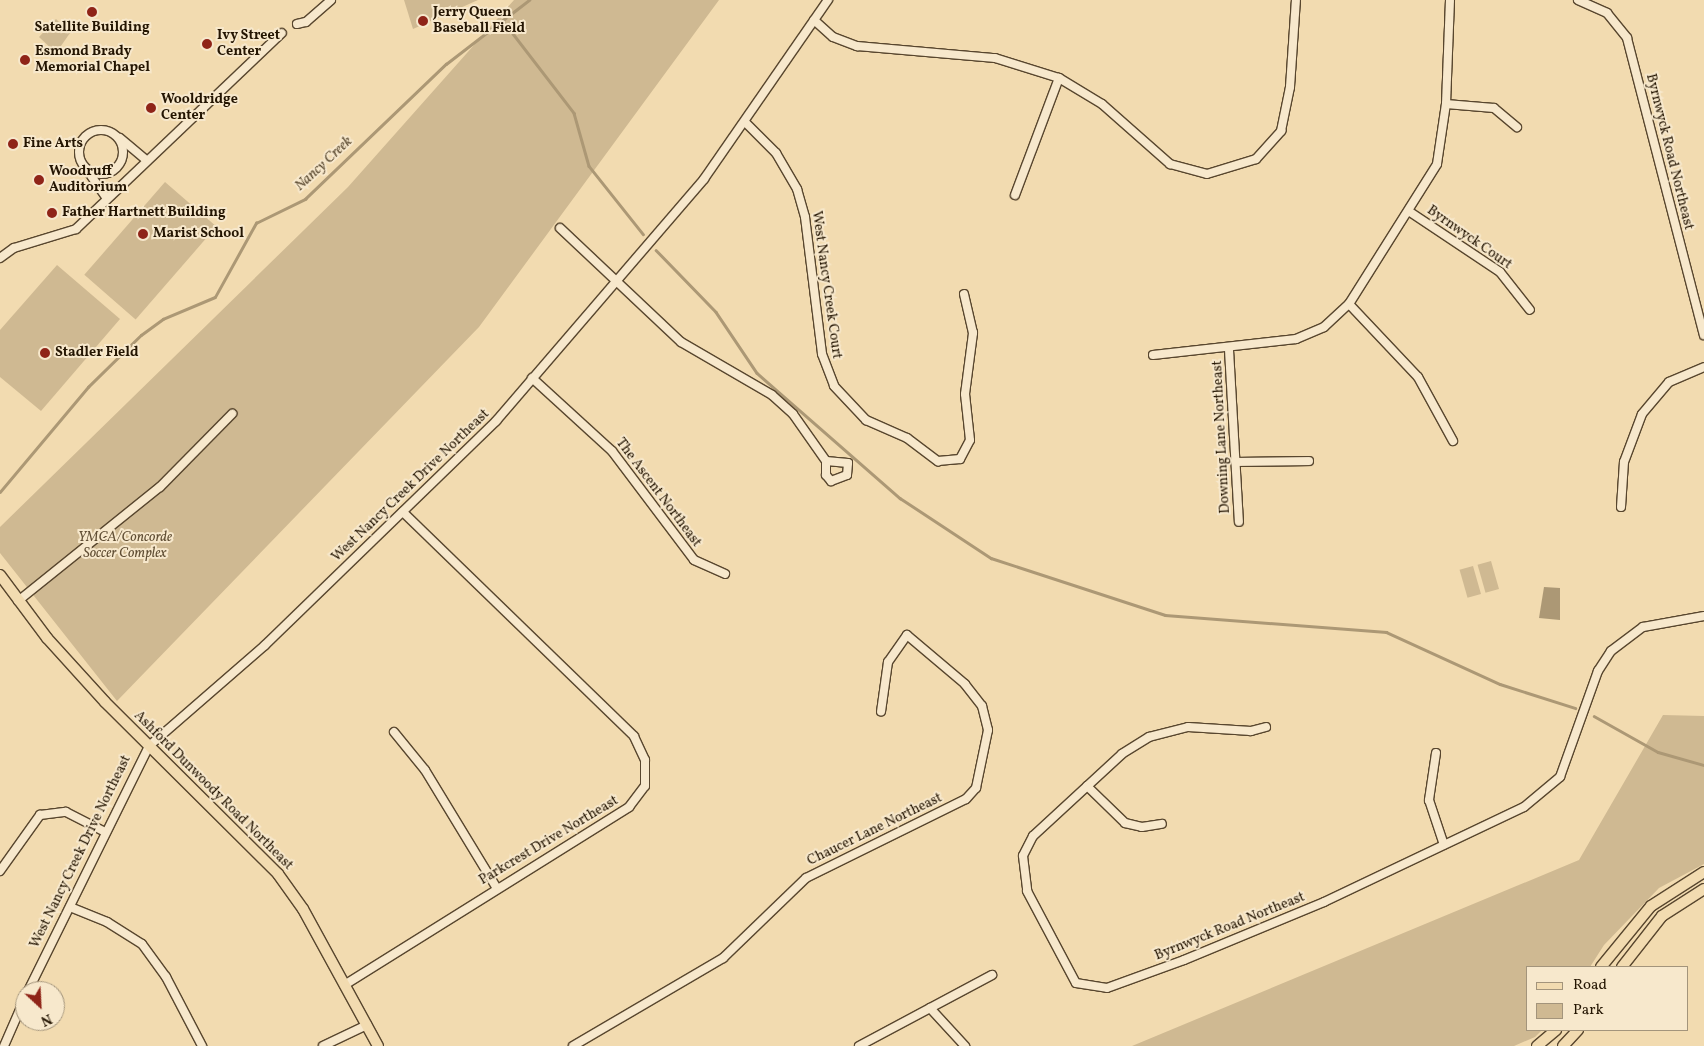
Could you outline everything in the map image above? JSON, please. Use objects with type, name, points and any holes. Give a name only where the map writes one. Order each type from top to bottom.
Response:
[{"type":"main road","name":"Ashford Dunwoody Road Northeast","points":[[0,575],[53,645],[149,746],[278,874],[346,984],[378,1046]]},
{"type":"main road","points":[[1602,966],[1651,906],[1704,872]]},
{"type":"main road","points":[[1623,966],[1662,916],[1704,889]]},
{"type":"main road","points":[[1537,1046],[1555,1031]]},
{"type":"main road","points":[[1563,1046],[1577,1031]]},
{"type":"street","points":[[297,24],[306,22],[332,0]]},
{"type":"street","name":"West Nancy Creek Drive Northeast","points":[[33,981],[149,746],[232,676],[496,421],[704,179],[746,122],[828,0]]},
{"type":"street","points":[[814,20],[833,37],[857,46],[995,58],[1059,78],[1102,104],[1170,164],[1206,174],[1238,166],[1256,159],[1281,131],[1290,87],[1296,0]]},
{"type":"street","points":[[1153,355],[1229,350],[1303,336],[1324,327],[1350,304],[1410,212],[1439,157],[1446,104],[1450,0]]},
{"type":"street","name":"Byrnwyck Road Northeast","points":[[1578,0],[1607,13],[1627,38],[1704,335]]},
{"type":"street","points":[[0,258],[14,248],[76,229],[282,33]]},
{"type":"street","points":[[1015,195],[1059,78]]},
{"type":"street","points":[[1446,104],[1494,108],[1517,127]]},
{"type":"street","name":"West Nancy Creek Court","points":[[746,122],[776,153],[797,189],[805,217],[822,354],[834,386],[866,420],[908,438],[938,461],[960,458],[970,440],[965,394],[973,332],[964,294]]},
{"type":"street","points":[[107,199],[78,156],[84,136],[105,129],[118,137],[147,162]]},
{"type":"street","points":[[86,169],[100,174],[119,165],[123,150],[118,137]]},
{"type":"street","name":"Byrnwyck Court","points":[[1410,212],[1500,272],[1530,310]]},
{"type":"street","points":[[560,228],[681,342],[772,395],[793,414],[826,461]]},
{"type":"street","points":[[1350,304],[1418,377],[1453,441]]},
{"type":"street","name":"Downing Lane Northeast","points":[[1229,350],[1238,462],[1239,522]]},
{"type":"street","points":[[1621,507],[1624,462],[1642,414],[1669,382],[1704,367]]},
{"type":"street","name":"The Ascent Northeast","points":[[532,378],[612,451],[694,560],[724,574]]},
{"type":"street","points":[[18,601],[160,487],[232,414]]},
{"type":"street","points":[[1238,462],[1309,461]]},
{"type":"street","name":"Parkcrest Drive Northeast","points":[[346,984],[496,887],[629,807],[645,786],[645,760],[634,736],[403,512]]},
{"type":"street","name":"Byrnwyck Road Northeast","points":[[1266,727],[1251,731],[1199,726],[1167,731],[1132,747],[1033,836],[1023,856],[1026,891],[1066,971],[1084,987],[1107,988],[1176,963],[1324,902],[1524,807],[1560,777],[1598,671],[1627,635],[1666,621],[1704,616]]},
{"type":"street","name":"Chaucer Lane Northeast","points":[[573,1046],[723,958],[806,878],[966,799],[976,788],[983,767],[988,730],[982,706],[965,684],[907,635],[888,662],[881,712]]},
{"type":"street","points":[[394,732],[425,770],[496,887]]},
{"type":"street","points":[[1436,753],[1429,800],[1444,845]]},
{"type":"street","points":[[1087,786],[1125,823],[1142,827],[1162,824]]},
{"type":"street","points":[[0,871],[40,815],[66,812],[105,832]]},
{"type":"street","points":[[70,907],[107,922],[142,944],[166,977],[202,1046]]},
{"type":"street","points":[[859,1046],[992,975]]},
{"type":"street","points":[[930,1008],[965,1046]]},
{"type":"street","points":[[4,1046],[15,1021]]},
{"type":"street","points":[[323,1046],[367,1025]]},
{"type":"green space","name":"Jerry Queen Baseball Field","points":[[404,0],[478,0],[413,29]]},
{"type":"green space","name":"YMCA/Concorde Soccer Complex","points":[[514,0],[719,0],[479,327],[117,701],[0,553],[0,527],[348,187]]},
{"type":"green space","points":[[56,19],[70,33],[56,53],[39,37]]},
{"type":"green space","points":[[165,182],[216,227],[136,319],[84,275]]},
{"type":"green space","name":"Stadler Field","points":[[57,265],[120,319],[41,411],[0,377],[0,330]]},
{"type":"green space","points":[[1491,561],[1499,589],[1486,593],[1478,565]]},
{"type":"green space","points":[[1473,566],[1481,594],[1468,598],[1460,570]]},
{"type":"green space","points":[[1663,715],[1704,716],[1704,864],[1659,888],[1604,945],[1591,966],[1526,966],[1526,1031],[1541,1031],[1535,1037],[1514,1046],[1132,1046],[1579,860]]},
{"type":"shaded area","points":[[1544,587],[1560,588],[1560,620],[1539,618]]},
{"type":"waterway","name":"Nancy Creek","points":[[0,492],[88,387],[141,335],[163,319],[215,297],[256,223],[305,199],[446,64],[529,0]]},
{"type":"waterway","points":[[504,22],[574,113],[589,166],[643,234]]},
{"type":"waterway","points":[[656,250],[716,312],[757,373],[900,498],[991,558],[1165,615],[1386,632],[1500,684],[1575,708]]},
{"type":"waterway","points":[[1594,716],[1658,752],[1704,765]]},
{"type":"place","name":"Satellite Building","points":[[92,12]]},
{"type":"place","name":"Jerry Queen Baseball Field","points":[[423,21]]},
{"type":"place","name":"Ivy Street Center","points":[[207,44]]},
{"type":"place","name":"Esmond Brady Memorial Chapel","points":[[25,60]]},
{"type":"place","name":"Wooldridge Center","points":[[151,108]]},
{"type":"place","name":"Fine Arts","points":[[13,144]]},
{"type":"place","name":"Woodruff Auditorium","points":[[39,180]]},
{"type":"place","name":"Father Hartnett Building","points":[[52,213]]},
{"type":"place","name":"Marist School","points":[[143,234]]},
{"type":"place","name":"Stadler Field","points":[[45,353]]}]
